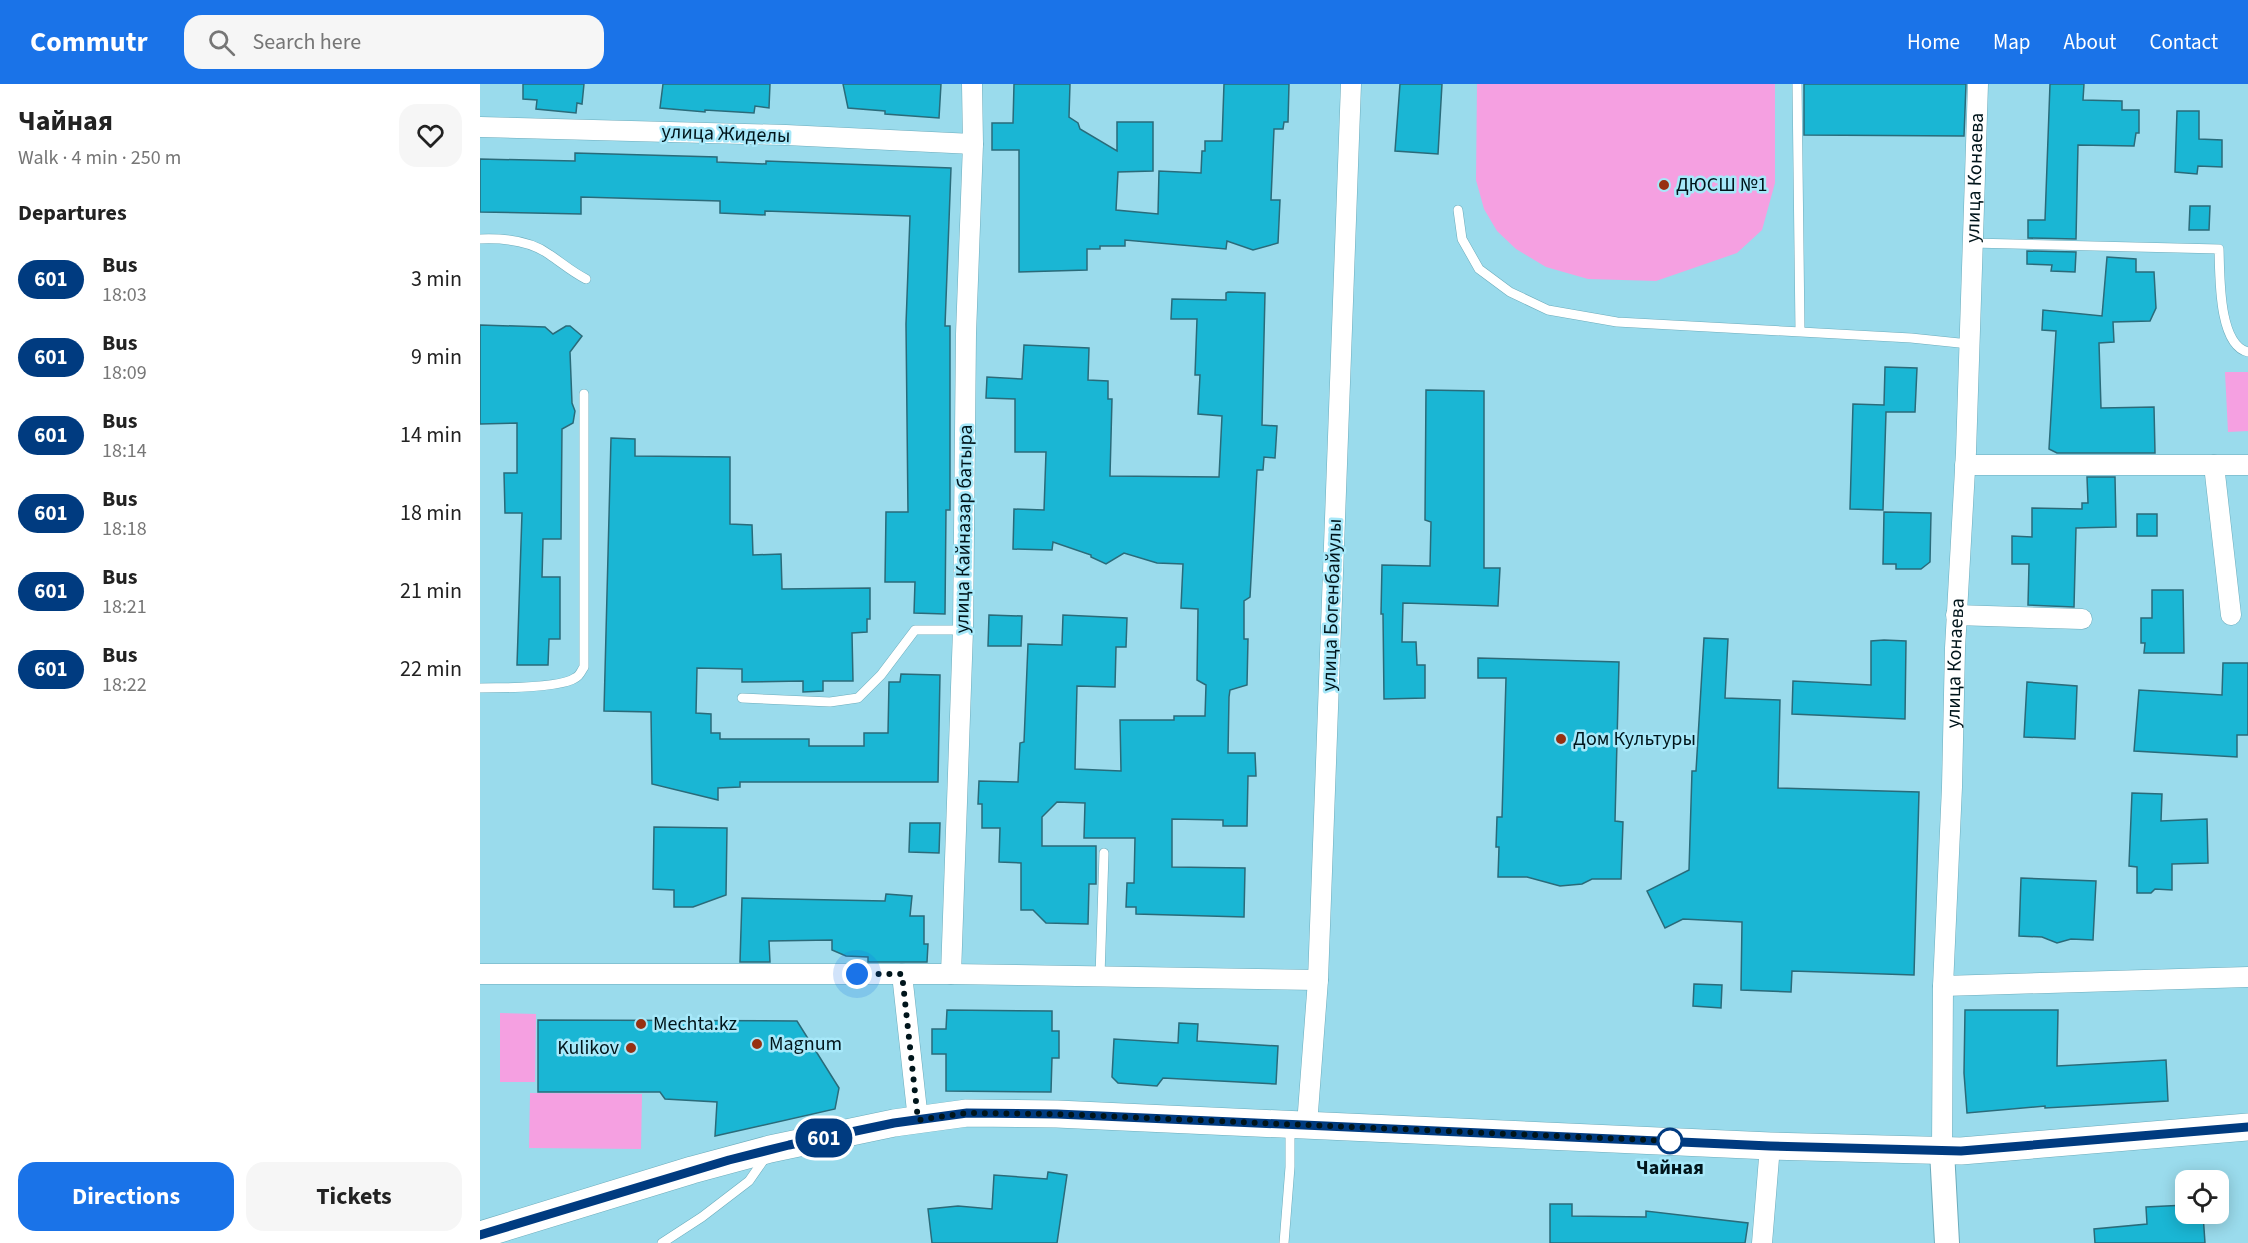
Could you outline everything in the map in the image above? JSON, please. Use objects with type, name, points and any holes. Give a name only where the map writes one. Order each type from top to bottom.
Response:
[{"type":"main road","points":[[480,1235],[770,1149],[894,1123],[967,1113],[1057,1114],[1770,1146],[1942,1151],[2248,1127]]},
{"type":"street","name":"улица Кайназар батыра","points":[[951,974],[963,630],[966,334],[973,144],[972,84]]},
{"type":"street","name":"улица Богенбайулы","points":[[1298,1125],[1318,980],[1351,84]]},
{"type":"street","name":"улица Конаева","points":[[1947,1243],[1942,1151],[1943,986],[1978,84]]},
{"type":"street","name":"улица Жиделы","points":[[480,127],[786,135],[973,144]]},
{"type":"street","points":[[1965,465],[2248,465]]},
{"type":"street","points":[[2214,465],[2230,615]]},
{"type":"street","points":[[1956,615],[2082,619]]},
{"type":"street","points":[[480,974],[951,974],[1318,980]]},
{"type":"street","points":[[902,974],[918,1120]]},
{"type":"street","points":[[1943,986],[2248,977]]},
{"type":"street","points":[[1762,1243],[1770,1146]]},
{"type":"lane","points":[[1797,84],[1800,331]]},
{"type":"lane","points":[[1458,210],[1462,239],[1479,269],[1510,292],[1548,310],[1617,322],[1800,331],[1969,344]]},
{"type":"lane","points":[[480,239],[497,238],[529,244],[548,254],[566,269],[586,279]]},
{"type":"lane","points":[[1972,243],[2219,249],[2222,305],[2232,341],[2243,351],[2248,352]]},
{"type":"lane","points":[[480,688],[524,687],[569,681],[578,677],[584,667],[584,394]]},
{"type":"lane","points":[[742,698],[830,702],[858,698],[881,675],[915,630],[963,630]]},
{"type":"lane","points":[[1100,976],[1104,853]]},
{"type":"lane","points":[[1284,1243],[1290,1167],[1298,1125]]},
{"type":"lane","points":[[662,1243],[672,1240],[749,1181],[770,1149]]},
{"type":"shaded area","points":[[1477,84],[1775,84],[1775,183],[1762,230],[1737,253],[1656,281],[1588,279],[1546,267],[1516,249],[1497,231],[1484,209],[1476,180]]},
{"type":"shaded area","points":[[2225,372],[2248,372],[2248,431],[2228,432]]},
{"type":"shaded area","points":[[500,1013],[536,1014],[535,1082],[500,1082]]},
{"type":"shaded area","points":[[530,1093],[642,1094],[641,1149],[529,1148]]},
{"type":"building","points":[[523,84],[584,84],[582,104],[577,103],[576,113],[536,109],[537,100],[523,99]]},
{"type":"building","points":[[663,84],[770,84],[769,108],[755,106],[754,113],[660,108]]},
{"type":"building","points":[[843,84],[941,84],[939,118],[885,114],[885,111],[848,108]]},
{"type":"building","points":[[1014,84],[1070,84],[1069,117],[1078,123],[1080,129],[1117,151],[1117,122],[1153,122],[1153,171],[1118,172],[1116,210],[1158,214],[1159,171],[1201,173],[1205,141],[1222,141],[1224,84],[1289,84],[1288,122],[1284,122],[1283,129],[1274,129],[1271,200],[1280,200],[1278,243],[1253,250],[1227,241],[1226,249],[1125,240],[1125,246],[1100,246],[1100,249],[1087,249],[1087,270],[1019,272],[1019,150],[992,150],[992,123],[1013,123]]},
{"type":"building","points":[[1400,84],[1442,84],[1438,154],[1395,151]]},
{"type":"building","points":[[1804,84],[1966,84],[1964,136],[1804,135]]},
{"type":"building","points":[[2050,84],[2084,84],[2083,100],[2122,101],[2122,110],[2139,110],[2139,133],[2136,133],[2134,146],[2078,145],[2076,239],[2028,238],[2028,220],[2045,220]]},
{"type":"building","points":[[2177,111],[2199,111],[2199,139],[2222,140],[2222,167],[2198,166],[2197,174],[2175,172]]},
{"type":"building","points":[[575,153],[717,157],[717,162],[766,164],[766,161],[951,168],[945,326],[950,326],[950,510],[946,510],[945,614],[914,613],[915,582],[885,582],[886,512],[908,512],[906,324],[910,216],[765,211],[765,215],[720,213],[720,201],[581,197],[581,214],[480,212],[480,159],[575,161]]},
{"type":"building","points":[[2190,206],[2210,206],[2209,230],[2189,230]]},
{"type":"building","points":[[2027,251],[2076,252],[2075,272],[2051,271],[2052,265],[2027,264]]},
{"type":"building","points":[[2107,257],[2136,259],[2136,272],[2154,272],[2156,308],[2150,321],[2113,322],[2114,342],[2099,343],[2101,408],[2154,407],[2155,453],[2057,453],[2049,449],[2056,331],[2042,330],[2043,310],[2102,316]]},
{"type":"building","points":[[1228,292],[1265,293],[1262,425],[1277,426],[1275,458],[1264,457],[1263,470],[1257,470],[1250,597],[1244,601],[1244,639],[1248,639],[1247,685],[1230,690],[1229,697],[1228,753],[1255,753],[1256,776],[1248,776],[1247,826],[1223,826],[1223,820],[1172,819],[1172,867],[1245,868],[1244,917],[1136,914],[1136,907],[1126,907],[1127,883],[1134,883],[1135,838],[1084,838],[1085,803],[1057,802],[1042,817],[1042,846],[1096,846],[1096,884],[1089,884],[1088,924],[1046,923],[1033,910],[1021,910],[1021,863],[999,862],[1000,828],[982,828],[982,804],[978,804],[979,781],[1018,782],[1020,743],[1024,742],[1028,644],[1062,645],[1063,615],[1127,618],[1126,647],[1116,647],[1115,687],[1077,686],[1075,769],[1121,771],[1120,720],[1174,720],[1174,716],[1205,716],[1206,685],[1197,680],[1198,609],[1181,608],[1183,564],[1157,563],[1124,553],[1106,564],[1091,555],[1053,542],[1052,550],[1013,549],[1014,509],[1044,510],[1046,452],[1015,452],[1015,399],[986,398],[987,377],[1022,379],[1024,345],[1089,348],[1088,380],[1108,381],[1108,399],[1112,399],[1110,476],[1219,477],[1222,416],[1198,414],[1200,375],[1195,375],[1197,319],[1171,319],[1172,299],[1226,300]]},
{"type":"building","points":[[480,325],[545,327],[553,334],[570,326],[582,336],[570,352],[572,403],[575,411],[573,423],[562,429],[561,539],[543,539],[542,577],[560,577],[560,639],[549,639],[548,665],[517,665],[522,513],[505,513],[504,473],[517,473],[517,423],[480,424]]},
{"type":"building","points":[[1885,367],[1917,368],[1915,412],[1886,412],[1883,510],[1850,509],[1853,404],[1884,405]]},
{"type":"building","points":[[1426,390],[1484,391],[1484,568],[1500,568],[1498,606],[1403,603],[1402,642],[1416,642],[1417,665],[1425,665],[1425,698],[1384,699],[1382,565],[1430,566],[1431,522],[1425,520]]},
{"type":"building","points":[[611,438],[635,439],[635,456],[730,457],[730,524],[752,525],[753,555],[781,554],[782,589],[870,588],[870,619],[867,619],[867,632],[852,633],[853,681],[823,681],[823,691],[803,692],[803,681],[742,682],[742,669],[697,668],[696,713],[711,714],[711,733],[720,733],[720,739],[809,739],[809,746],[864,746],[864,733],[888,733],[889,682],[900,682],[901,674],[940,675],[938,782],[740,782],[740,787],[718,788],[718,800],[652,784],[651,712],[604,711]]},
{"type":"building","points":[[2087,477],[2115,477],[2116,527],[2076,528],[2074,607],[2028,605],[2029,564],[2012,564],[2012,536],[2032,537],[2032,508],[2082,509],[2082,503],[2088,503]]},
{"type":"building","points":[[1884,512],[1931,513],[1930,562],[1921,569],[1896,569],[1896,564],[1883,564]]},
{"type":"building","points":[[2137,514],[2157,514],[2157,536],[2137,536]]},
{"type":"building","points":[[2152,590],[2183,590],[2184,653],[2144,653],[2145,643],[2141,643],[2141,618],[2152,618]]},
{"type":"building","points":[[989,615],[1022,616],[1021,646],[988,646]]},
{"type":"building","points":[[1704,638],[1728,639],[1725,698],[1780,700],[1778,788],[1919,792],[1914,975],[1792,971],[1791,992],[1741,990],[1742,922],[1683,919],[1665,928],[1647,891],[1689,870],[1692,771],[1696,771]]},
{"type":"building","points":[[1871,641],[1906,641],[1905,719],[1792,714],[1793,681],[1871,685]]},
{"type":"building","name":"Дом Культуры","points":[[1478,658],[1619,662],[1615,821],[1623,822],[1621,879],[1592,879],[1582,884],[1560,886],[1527,877],[1498,877],[1497,817],[1502,817],[1506,678],[1478,678]]},
{"type":"building","points":[[2223,663],[2248,663],[2248,735],[2237,735],[2237,757],[2134,751],[2139,690],[2222,695]]},
{"type":"building","points":[[2027,682],[2077,686],[2075,739],[2024,737]]},
{"type":"building","points":[[2132,793],[2162,794],[2161,821],[2207,819],[2208,863],[2172,864],[2172,890],[2155,889],[2151,893],[2137,893],[2137,867],[2129,866]]},
{"type":"building","points":[[910,823],[940,823],[939,853],[909,852]]},
{"type":"building","points":[[654,827],[727,828],[726,895],[693,907],[674,907],[674,890],[653,889]]},
{"type":"building","points":[[2021,878],[2096,881],[2093,940],[2071,939],[2057,943],[2042,937],[2019,936]]},
{"type":"building","points":[[886,894],[912,896],[910,916],[924,916],[924,944],[928,944],[927,962],[868,962],[868,957],[846,956],[832,950],[832,940],[769,941],[770,962],[740,962],[742,898],[885,901]]},
{"type":"building","points":[[1694,984],[1722,985],[1721,1008],[1693,1006]]},
{"type":"building","points":[[947,1010],[1052,1011],[1052,1031],[1059,1031],[1059,1058],[1052,1058],[1051,1092],[946,1091],[946,1054],[932,1054],[932,1029],[946,1029]]},
{"type":"building","points":[[1965,1010],[2058,1010],[2057,1066],[2166,1060],[2168,1101],[2045,1108],[2045,1106],[1967,1113],[1964,1073]]},
{"type":"building","points":[[538,1020],[797,1021],[839,1088],[835,1109],[715,1136],[717,1102],[665,1099],[660,1092],[538,1092]]},
{"type":"building","points":[[1179,1023],[1198,1024],[1197,1041],[1278,1046],[1276,1084],[1163,1078],[1157,1086],[1118,1083],[1112,1077],[1114,1039],[1178,1043]]},
{"type":"building","points":[[1048,1172],[1067,1175],[1057,1243],[932,1243],[928,1209],[958,1206],[992,1209],[994,1175],[1047,1179]]},
{"type":"building","points":[[1550,1204],[1572,1204],[1572,1216],[1646,1217],[1646,1211],[1748,1223],[1745,1243],[1550,1243]]},
{"type":"building","points":[[2175,1206],[2175,1224],[2204,1224],[2205,1243],[2095,1243],[2094,1229],[2147,1224],[2146,1207]]},
{"type":"bus line","name":"601","points":[[480,1235],[747,1154],[894,1123],[967,1113],[1057,1114],[1770,1146],[1961,1151],[2248,1127]]},
{"type":"place","name":"ДЮСШ №1","points":[[1664,185]]},
{"type":"place","name":"Дом Культуры","points":[[1561,739]]},
{"type":"place","name":"Mechta.kz","points":[[641,1024]]},
{"type":"place","name":"Magnum","points":[[757,1044]]},
{"type":"place","name":"Kulikov","points":[[631,1048]]},
{"type":"place","name":"Чайная","points":[[1670,1141]]},
{"type":"route","points":[[857,974],[902,974],[918,1120],[967,1113],[1057,1114],[1670,1141]]}]
